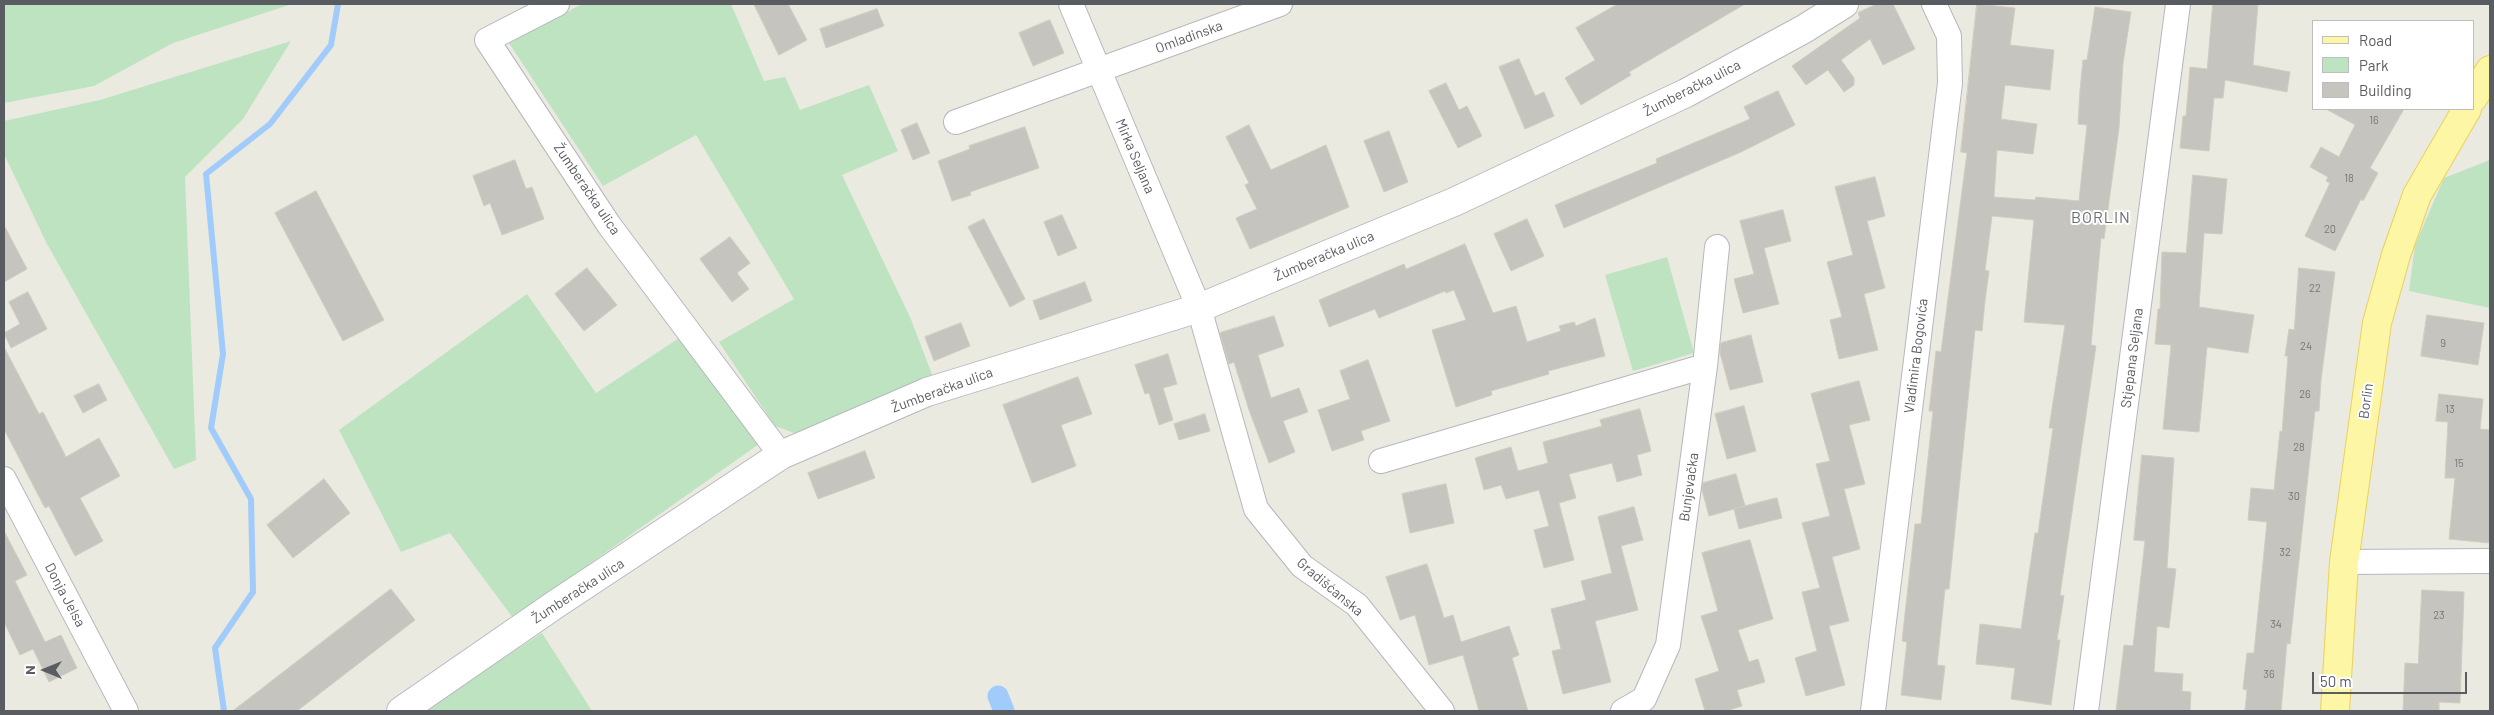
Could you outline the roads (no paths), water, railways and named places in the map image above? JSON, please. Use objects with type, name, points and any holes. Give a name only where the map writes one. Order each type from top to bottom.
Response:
[{"type":"main road","name":"Žumberačka ulica","points":[[401,711],[556,604],[781,455],[927,392],[1199,308],[1454,202],[1686,93],[1804,29],[1844,4]]},
{"type":"main road","points":[[2474,96],[2490,70]]},
{"type":"main road","name":"Borlin","points":[[2335,711],[2344,562],[2377,323],[2396,254],[2418,195],[2465,110]]},
{"type":"street","name":"Žumberačka ulica","points":[[558,4],[487,40],[610,225],[781,455]]},
{"type":"street","name":"Mirka Seljana","points":[[1071,4],[1199,308]]},
{"type":"street","name":"Omladinska","points":[[956,122],[1280,4]]},
{"type":"street","name":"Vladimira Bogovića","points":[[1873,711],[1950,83],[1949,36],[1934,4]]},
{"type":"street","name":"Stjepana Seljana","points":[[2086,711],[2178,4]]},
{"type":"street","name":"Bunjevačka","points":[[1623,711],[1644,699],[1668,645],[1705,366],[1717,247]]},
{"type":"street","name":"Gradišćanska","points":[[1199,308],[1256,509],[1302,566],[1357,605],[1442,711]]},
{"type":"street","points":[[1381,461],[1705,366]]},
{"type":"street","name":"Donja Jelsa","points":[[4,479],[126,711]]},
{"type":"street","points":[[2344,562],[2490,561]]},
{"type":"waterway","points":[[224,711],[215,648],[253,592],[251,499],[211,428],[223,354],[206,174],[270,124],[331,45],[338,4]]},
{"type":"waterway","points":[[998,696],[1004,711]]},
{"type":"district","name":"BORLIN","points":[[2101,218]]}]
